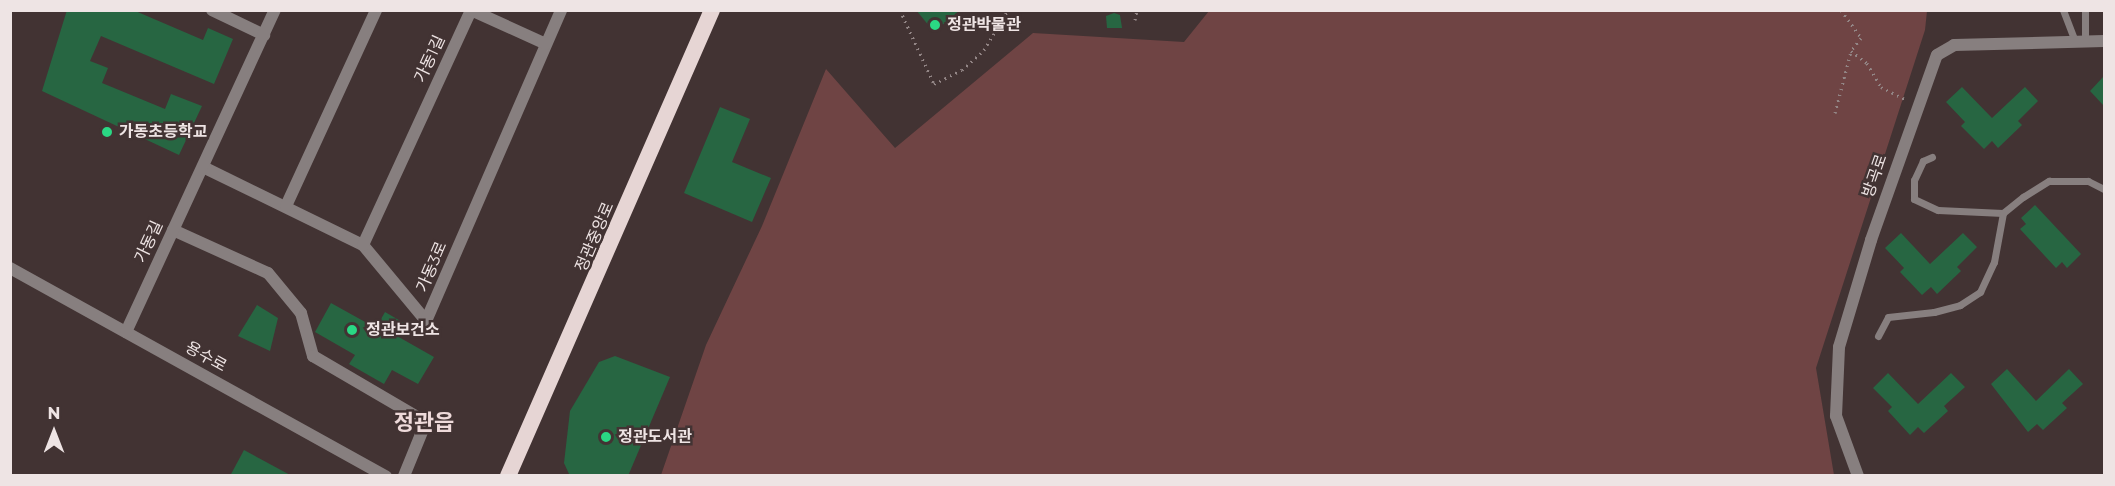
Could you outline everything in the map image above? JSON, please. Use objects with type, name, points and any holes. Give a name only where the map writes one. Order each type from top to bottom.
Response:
[{"type":"highway","name":"정관중앙로","points":[[508,476],[712,10]]},
{"type":"street","points":[[212,10],[264,35]]},
{"type":"street","name":"가동길","points":[[126,332],[275,10]]},
{"type":"street","points":[[286,206],[376,10]]},
{"type":"street","name":"가동1길","points":[[363,245],[471,10],[546,44]]},
{"type":"street","name":"가동3로","points":[[363,245],[426,321],[561,10]]},
{"type":"street","name":"방곡로","points":[[1858,476],[1836,416],[1839,347],[1870,240],[1937,55],[1954,45],[2104,41]]},
{"type":"street","points":[[203,166],[363,245]]},
{"type":"street","points":[[173,230],[268,273],[301,314],[313,356],[426,422],[404,476]]},
{"type":"street","name":"용수로","points":[[10,268],[386,476]]},
{"type":"lane","points":[[2063,10],[2080,42]]},
{"type":"lane","points":[[2080,42],[2085,10]]},
{"type":"lane","points":[[1932,157],[1923,161],[1914,180],[1914,199],[1938,210],[2003,213],[2049,182],[2088,181],[2104,189]]},
{"type":"lane","points":[[1878,336],[1887,317],[1934,312],[1960,304],[1980,292],[1994,262],[2003,213]]},
{"type":"path","points":[[900,10],[934,84],[962,70],[984,50],[1008,10]]},
{"type":"path","points":[[1135,20],[1137,10]]},
{"type":"path","points":[[1835,113],[1851,51],[1861,38],[1840,10]]},
{"type":"path","points":[[1851,51],[1867,63],[1881,87],[1917,105]]},
{"type":"shaded area","points":[[1209,11],[1927,11],[1925,30],[1816,368],[1834,475],[661,475],[706,345],[762,226],[826,69],[895,148],[1033,33],[1184,42]]},
{"type":"building","points":[[67,10],[133,10],[203,40],[208,28],[233,39],[214,84],[101,36],[90,61],[108,68],[102,83],[165,109],[171,94],[202,106],[179,155],[42,91]]},
{"type":"building","name":"정관박물관","points":[[916,10],[960,10],[934,32]]},
{"type":"building","points":[[1114,13],[1120,15],[1122,28],[1107,28],[1106,16]]},
{"type":"building","points":[[2104,76],[2104,106],[2090,91]]},
{"type":"building","points":[[1962,87],[1992,118],[2025,87],[2038,101],[2018,121],[2022,125],[1998,148],[1992,141],[1984,149],[1961,126],[1965,122],[1946,102]]},
{"type":"building","points":[[720,107],[750,119],[732,162],[771,178],[752,222],[684,193]]},
{"type":"building","points":[[2035,205],[2081,254],[2067,268],[2062,262],[2056,268],[2020,229],[2026,224],[2021,218]]},
{"type":"building","points":[[1901,233],[1930,264],[1963,233],[1977,247],[1957,267],[1961,271],[1937,294],[1931,287],[1922,295],[1900,272],[1904,268],[1885,248]]},
{"type":"building","points":[[331,303],[376,328],[385,312],[404,323],[397,336],[434,357],[418,384],[392,370],[384,384],[349,364],[355,355],[315,332]]},
{"type":"building","points":[[257,305],[278,318],[270,351],[238,336]]},
{"type":"building","name":"정관도서관","points":[[615,356],[670,377],[628,476],[569,474],[564,463],[570,411],[599,362]]},
{"type":"building","points":[[2007,369],[2036,401],[2069,369],[2083,384],[2062,403],[2067,408],[2043,430],[2037,424],[2028,432],[1991,384]]},
{"type":"building","points":[[1888,373],[1918,404],[1951,373],[1965,387],[1944,406],[1948,411],[1924,433],[1918,427],[1910,435],[1888,411],[1892,407],[1873,388]]},
{"type":"building","points":[[244,450],[292,476],[230,476]]},
{"type":"place","name":"정관박물관","points":[[935,25]]},
{"type":"place","name":"가동초등학교","points":[[107,132]]},
{"type":"place","name":"정관보건소","points":[[352,330]]},
{"type":"place","name":"정관도서관","points":[[606,437]]},
{"type":"district","name":"정관읍","points":[[424,423]]}]
